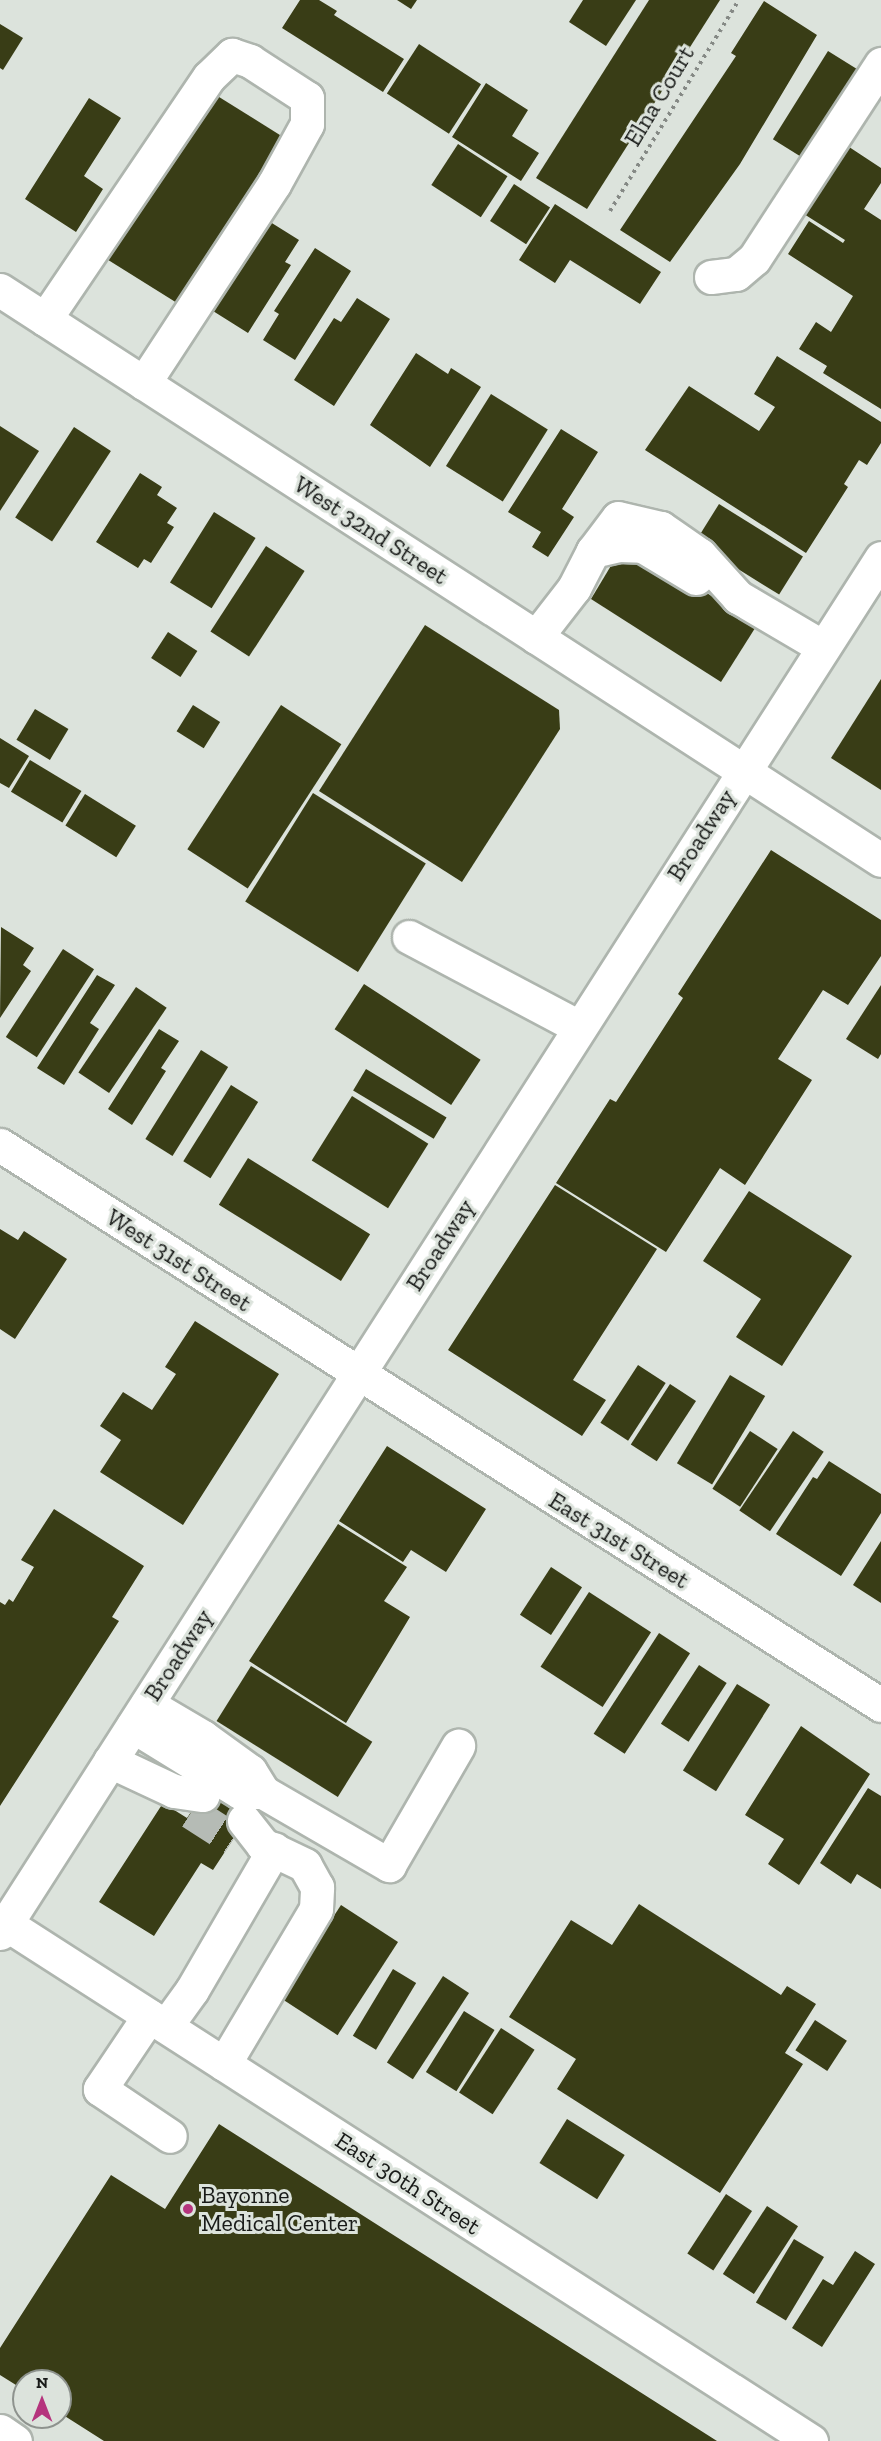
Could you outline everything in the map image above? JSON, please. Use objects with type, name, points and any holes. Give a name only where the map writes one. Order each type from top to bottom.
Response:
[{"type":"street","points":[[45,319],[209,77],[232,55],[250,61],[307,98],[307,124],[262,203],[144,383]]},
{"type":"street","points":[[711,277],[736,274],[754,259],[881,64]]},
{"type":"street","name":"West 32nd Street","points":[[0,290],[881,860]]},
{"type":"street","points":[[536,637],[574,588],[593,552],[618,518],[660,528],[700,555],[748,604],[823,647]]},
{"type":"street","name":"Broadway","points":[[2,1926],[140,1715],[881,558]]},
{"type":"street","points":[[409,937],[579,1027]]},
{"type":"street","name":"West 31st Street","points":[[0,1145],[358,1375]]},
{"type":"street","name":"East 31st Street","points":[[358,1375],[881,1705]]},
{"type":"street","points":[[140,1715],[240,1792],[263,1792],[389,1865],[458,1746]]},
{"type":"street","points":[[110,1761],[190,1799]]},
{"type":"street","points":[[170,2136],[100,2089],[157,2021],[192,1990],[254,1839],[305,1865],[316,1887],[316,1909],[224,2064]]},
{"type":"street","name":"East 30th Street","points":[[2,1926],[157,2021],[811,2441]]},
{"type":"street","points":[[0,2431],[15,2441]]},
{"type":"path","name":"Elna Court","points":[[610,211],[739,0]]},
{"type":"building","points":[[300,0],[319,0],[337,11],[334,15],[404,59],[383,92],[282,28]]},
{"type":"building","points":[[397,0],[417,0],[411,9]]},
{"type":"building","points":[[583,0],[636,0],[606,46],[569,22]]},
{"type":"building","points":[[649,0],[720,0],[587,209],[536,178]]},
{"type":"building","points":[[764,1],[817,35],[740,164],[670,262],[620,230],[736,56],[731,53]]},
{"type":"building","points":[[0,24],[23,38],[3,70],[0,68]]},
{"type":"building","points":[[419,44],[481,84],[449,134],[387,93]]},
{"type":"building","points":[[828,51],[865,74],[810,163],[773,139]]},
{"type":"building","points":[[486,83],[528,110],[512,136],[539,153],[521,181],[452,137]]},
{"type":"building","points":[[203,87],[289,141],[184,308],[99,254]]},
{"type":"building","points":[[89,98],[121,118],[84,176],[103,189],[76,232],[25,199]]},
{"type":"building","points":[[840,141],[881,168],[881,183],[864,209],[881,220],[881,409],[823,373],[827,366],[799,349],[816,322],[831,332],[853,296],[788,254],[809,221],[843,243],[845,240],[796,209]]},
{"type":"building","points":[[458,144],[507,176],[481,217],[431,185]]},
{"type":"building","points":[[514,184],[550,207],[526,244],[490,221]]},
{"type":"building","points":[[555,204],[661,272],[640,304],[570,260],[555,283],[519,260]]},
{"type":"building","points":[[267,220],[299,240],[285,262],[291,265],[248,333],[213,311]]},
{"type":"building","points":[[315,248],[351,271],[295,360],[263,340],[279,314],[274,311]]},
{"type":"building","points":[[357,298],[390,319],[334,406],[294,380],[334,318],[341,322]]},
{"type":"building","points":[[416,353],[448,374],[451,368],[481,387],[430,467],[370,425]]},
{"type":"building","points":[[777,356],[881,422],[881,443],[867,465],[859,460],[844,484],[848,487],[806,553],[645,450],[689,386],[759,431],[775,407],[754,394]]},
{"type":"building","points":[[491,394],[548,430],[503,502],[446,466]]},
{"type":"building","points":[[0,426],[39,451],[0,511]]},
{"type":"building","points":[[74,427],[111,451],[52,542],[15,518]]},
{"type":"building","points":[[561,429],[598,452],[562,509],[574,517],[548,557],[532,547],[541,532],[508,512]]},
{"type":"building","points":[[140,473],[162,487],[157,495],[177,508],[167,523],[174,527],[151,563],[144,559],[138,568],[96,542]]},
{"type":"building","points":[[719,504],[803,556],[779,595],[695,542]]},
{"type":"building","points":[[214,512],[256,538],[212,608],[170,582]]},
{"type":"building","points":[[266,546],[305,571],[249,657],[210,632]]},
{"type":"building","points":[[644,553],[757,625],[721,682],[591,599],[618,554]]},
{"type":"building","points":[[425,625],[559,710],[560,729],[462,882],[319,791]]},
{"type":"building","points":[[168,632],[197,651],[180,677],[151,658]]},
{"type":"building","points":[[881,679],[881,790],[831,758]]},
{"type":"building","points":[[193,705],[220,722],[204,748],[177,731]]},
{"type":"building","points":[[281,705],[341,744],[248,888],[187,849]]},
{"type":"building","points":[[35,709],[68,729],[50,760],[16,740]]},
{"type":"building","points":[[0,738],[29,756],[9,788],[0,783]]},
{"type":"building","points":[[30,760],[81,791],[62,823],[11,792]]},
{"type":"building","points":[[313,793],[426,863],[358,972],[245,902]]},
{"type":"building","points":[[85,794],[136,826],[116,857],[65,825]]},
{"type":"building","points":[[771,850],[881,920],[881,956],[848,1005],[823,990],[778,1059],[812,1080],[745,1185],[720,1168],[666,1252],[556,1183],[610,1099],[616,1102],[683,998],[678,994]]},
{"type":"building","points":[[1,927],[34,948],[23,965],[31,971],[0,1018]]},
{"type":"building","points":[[63,949],[94,969],[37,1057],[6,1037]]},
{"type":"building","points":[[97,975],[115,985],[90,1023],[99,1029],[64,1085],[37,1068]]},
{"type":"building","points":[[364,984],[481,1060],[451,1105],[335,1029]]},
{"type":"building","points":[[881,985],[881,1054],[878,1059],[846,1039]]},
{"type":"building","points":[[136,987],[167,1008],[109,1093],[78,1072]]},
{"type":"building","points":[[159,1029],[179,1041],[161,1068],[166,1071],[132,1125],[108,1109]]},
{"type":"building","points":[[201,1050],[228,1067],[172,1156],[145,1139]]},
{"type":"building","points":[[366,1069],[447,1117],[434,1139],[353,1090]]},
{"type":"building","points":[[231,1085],[258,1102],[210,1178],[183,1161]]},
{"type":"building","points":[[352,1096],[428,1144],[388,1208],[312,1160]]},
{"type":"building","points":[[248,1158],[370,1234],[341,1281],[219,1205]]},
{"type":"building","points":[[555,1185],[657,1249],[573,1380],[606,1400],[582,1436],[448,1350]]},
{"type":"building","points":[[749,1191],[852,1256],[782,1366],[736,1337],[761,1299],[703,1261]]},
{"type":"building","points":[[0,1229],[18,1240],[24,1231],[67,1259],[15,1339],[0,1329]]},
{"type":"building","points":[[195,1321],[279,1374],[183,1525],[100,1472],[121,1440],[100,1426],[123,1392],[152,1410],[176,1374],[165,1367]]},
{"type":"building","points":[[638,1365],[666,1383],[628,1441],[600,1423]]},
{"type":"building","points":[[730,1375],[765,1396],[712,1484],[677,1463]]},
{"type":"building","points":[[670,1384],[696,1401],[657,1461],[631,1444]]},
{"type":"building","points":[[750,1431],[778,1449],[740,1507],[712,1489]]},
{"type":"building","points":[[793,1431],[824,1452],[770,1531],[739,1511]]},
{"type":"building","points":[[387,1446],[486,1509],[446,1572],[411,1550],[403,1562],[339,1521]]},
{"type":"building","points":[[829,1461],[881,1494],[881,1513],[841,1576],[776,1534],[813,1477],[817,1479]]},
{"type":"building","points":[[54,1509],[144,1566],[112,1617],[119,1621],[0,1806],[0,1602],[5,1605],[9,1599],[13,1602],[34,1567],[21,1560]]},
{"type":"building","points":[[338,1524],[407,1567],[384,1601],[410,1617],[346,1723],[249,1661]]},
{"type":"building","points":[[881,1541],[881,1603],[853,1585]]},
{"type":"building","points":[[551,1567],[582,1587],[551,1635],[520,1615]]},
{"type":"building","points":[[589,1592],[651,1632],[603,1707],[541,1667]]},
{"type":"building","points":[[659,1633],[690,1653],[625,1754],[594,1734]]},
{"type":"building","points":[[699,1665],[727,1683],[689,1742],[661,1724]]},
{"type":"building","points":[[251,1666],[372,1742],[338,1797],[217,1721]]},
{"type":"building","points":[[737,1684],[770,1705],[716,1791],[683,1771]]},
{"type":"building","points":[[801,1726],[870,1774],[799,1885],[768,1864],[784,1839],[745,1815]]},
{"type":"building","points":[[209,1785],[251,1812],[213,1870],[201,1863],[154,1936],[99,1902],[163,1803],[187,1818]]},
{"type":"building","points":[[868,1788],[881,1796],[881,1889],[857,1874],[851,1884],[820,1863]]},
{"type":"building","points":[[639,1904],[781,1995],[787,1986],[816,2004],[785,2053],[803,2064],[720,2193],[557,2089],[576,2059],[509,2017],[571,1920],[612,1945]]},
{"type":"building","points":[[341,1905],[398,1942],[338,2035],[281,1998]]},
{"type":"building","points":[[393,1969],[416,1983],[376,2050],[353,2036]]},
{"type":"building","points":[[443,1976],[469,1993],[413,2079],[387,2062]]},
{"type":"building","points":[[464,2011],[495,2030],[456,2091],[426,2072]]},
{"type":"building","points":[[815,2020],[847,2041],[827,2071],[795,2050]]},
{"type":"building","points":[[501,2028],[535,2050],[493,2114],[459,2093]]},
{"type":"building","points":[[567,2119],[625,2155],[597,2199],[539,2163]]},
{"type":"building","name":"Bayonne Medical Center","points":[[219,2124],[717,2441],[104,2441],[72,2421],[72,2369],[12,2369],[12,2382],[0,2375],[0,2348],[111,2175],[165,2209]]},
{"type":"building","points":[[726,2194],[752,2211],[713,2270],[687,2254]]},
{"type":"building","points":[[767,2206],[798,2226],[754,2294],[723,2274]]},
{"type":"building","points":[[794,2239],[824,2257],[786,2320],[756,2302]]},
{"type":"building","points":[[855,2251],[875,2264],[822,2347],[792,2328],[823,2279],[833,2285]]},
{"type":"tunnel","points":[[191,1812],[233,1839]]},
{"type":"place","name":"Bayonne Medical Center","points":[[188,2209]]}]
